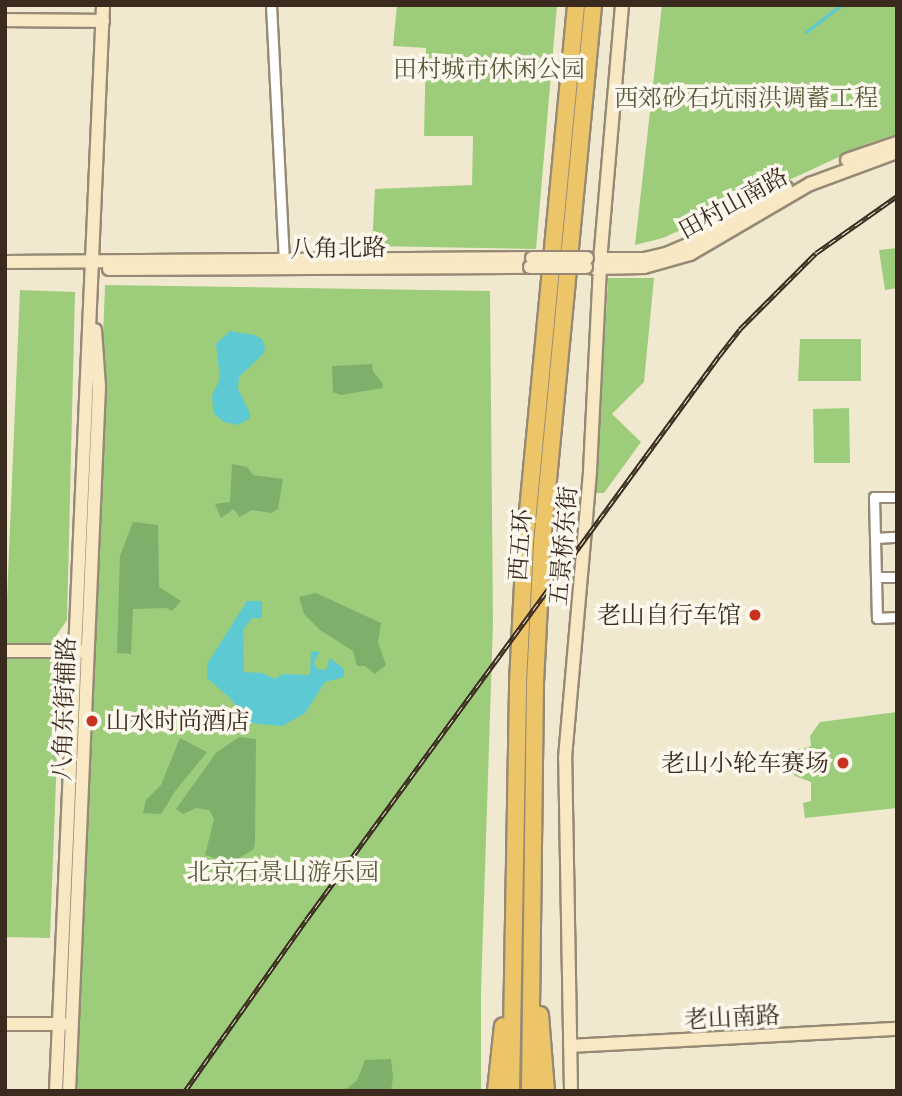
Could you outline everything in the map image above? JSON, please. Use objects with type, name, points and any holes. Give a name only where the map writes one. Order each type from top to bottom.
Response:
[{"type":"highway","name":"西五环","points":[[511,1091],[518,683],[526,543],[576,5]]},
{"type":"highway","name":"西五环","points":[[530,1091],[535,683],[542,543],[593,5]]},
{"type":"highway","points":[[531,911],[546,1091]]},
{"type":"highway","points":[[496,1091],[512,936]]},
{"type":"main road","points":[[81,651],[92,262],[103,5]]},
{"type":"main road","name":"五景桥东街","points":[[571,1091],[565,758],[590,471],[601,265],[622,5]]},
{"type":"main road","points":[[5,20],[103,24]]},
{"type":"main road","points":[[5,27],[103,24]]},
{"type":"main road","name":"田村山南路","points":[[601,265],[666,254],[694,242],[797,182],[832,165],[897,143]]},
{"type":"main road","name":"田村山南路","points":[[586,262],[644,267],[690,254],[810,184],[897,152]]},
{"type":"main road","name":"八角北路","points":[[5,262],[284,259],[586,262]]},
{"type":"main road","points":[[62,1091],[97,284],[92,262]]},
{"type":"main road","name":"八角北路","points":[[92,262],[108,269],[531,262]]},
{"type":"main road","points":[[5,651],[81,651]]},
{"type":"main road","points":[[5,1024],[65,1024]]},
{"type":"main road","points":[[56,1091],[65,1024]]},
{"type":"main road","points":[[65,1024],[69,1091]]},
{"type":"main road","name":"老山南路","points":[[570,1046],[897,1029]]},
{"type":"street","points":[[271,5],[282,160],[284,259]]},
{"type":"street","points":[[897,497],[874,497],[877,618],[897,617]]},
{"type":"street","points":[[875,538],[897,537]]},
{"type":"street","points":[[876,577],[897,577]]},
{"type":"green space","name":"田村城市休闲公园","points":[[397,5],[557,5],[536,249],[372,246],[375,189],[472,185],[473,136],[424,136],[426,48],[393,46]]},
{"type":"green space","name":"西郊砂石坑雨洪调蓄工程","points":[[662,5],[897,5],[897,134],[867,144],[663,238],[635,245]]},
{"type":"green space","points":[[897,248],[897,288],[885,290],[879,250]]},
{"type":"green space","points":[[608,278],[654,278],[644,382],[612,414],[641,442],[604,493],[596,493]]},
{"type":"green space","name":"北京石景山游乐园","points":[[105,285],[490,291],[493,623],[481,992],[481,1091],[77,1091],[80,936]]},
{"type":"green space","points":[[20,290],[75,292],[67,620],[54,639],[53,666],[60,677],[50,938],[5,937],[5,647]]},
{"type":"green space","points":[[800,339],[861,339],[861,381],[798,381]]},
{"type":"green space","points":[[372,364],[373,371],[383,384],[382,388],[341,395],[333,392],[332,366]]},
{"type":"green space","points":[[849,408],[850,463],[814,463],[813,409]]},
{"type":"green space","points":[[232,464],[247,467],[253,475],[283,479],[278,509],[271,513],[252,510],[239,517],[234,509],[221,518],[215,504],[230,502]]},
{"type":"green space","points":[[133,522],[158,525],[159,587],[181,601],[172,611],[166,608],[133,609],[131,654],[117,653],[120,556]]},
{"type":"green space","points":[[316,593],[381,623],[378,642],[386,665],[375,674],[365,666],[357,666],[353,651],[320,630],[304,614],[299,597]]},
{"type":"green space","name":"老山小轮车赛场","points":[[897,712],[897,808],[805,818],[803,803],[811,801],[811,782],[795,776],[788,768],[788,758],[794,751],[811,746],[810,736],[820,722]]},
{"type":"green space","points":[[239,737],[256,739],[255,840],[254,849],[231,863],[205,855],[214,819],[209,810],[196,808],[183,814],[176,809],[216,753]]},
{"type":"green space","points":[[180,738],[207,752],[176,790],[161,814],[143,813],[146,800],[161,785]]},
{"type":"green space","points":[[391,1059],[391,1091],[334,1091],[348,1088],[357,1080],[365,1060]]},
{"type":"water","points":[[230,331],[254,335],[262,339],[265,347],[264,353],[239,377],[238,389],[250,418],[238,425],[224,422],[214,414],[212,396],[220,379],[216,344]]},
{"type":"water","points":[[247,601],[262,601],[262,618],[252,618],[243,630],[244,672],[262,673],[275,679],[283,674],[310,675],[311,651],[320,652],[314,662],[317,669],[326,670],[330,658],[344,669],[344,677],[325,682],[305,713],[282,726],[250,723],[229,697],[207,678],[207,664]]},
{"type":"waterway","points":[[806,32],[841,5]]},
{"type":"railway","points":[[185,1091],[306,920],[740,329],[816,253],[897,196]]},
{"type":"place","name":"老山自行车馆","points":[[755,615]]},
{"type":"place","name":"山水时尚酒店","points":[[92,721]]},
{"type":"place","name":"老山小轮车赛场","points":[[843,763]]}]
